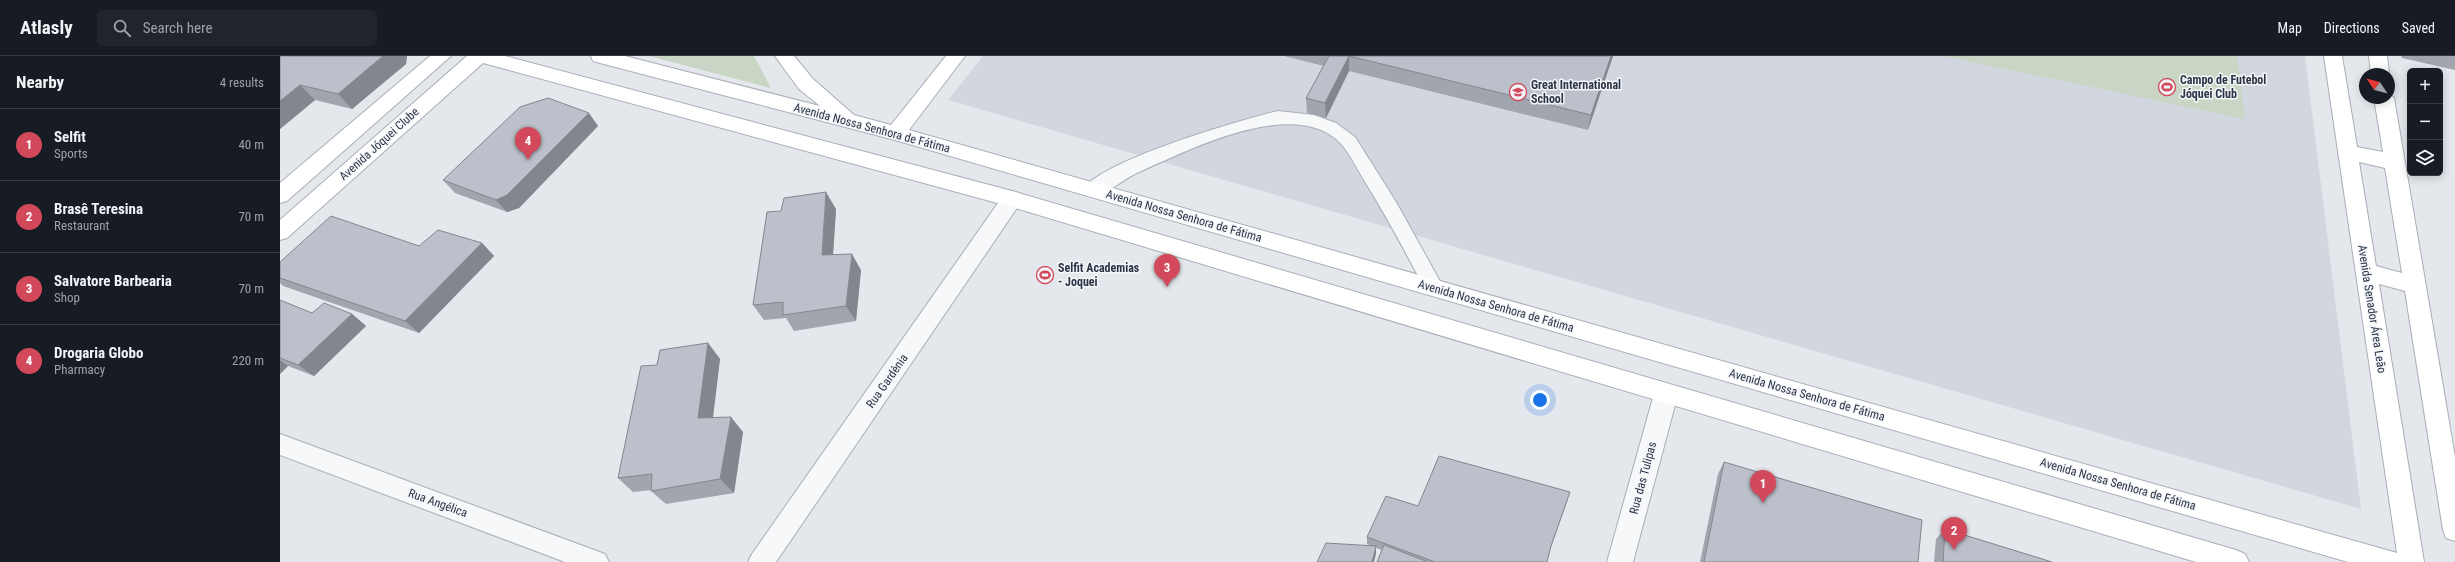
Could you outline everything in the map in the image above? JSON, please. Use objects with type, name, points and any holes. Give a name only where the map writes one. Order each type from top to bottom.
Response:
[{"type":"main road","name":"Avenida Jóquei Clube","points":[[280,195],[442,56]]},
{"type":"main road","name":"Avenida Jóquei Clube","points":[[280,232],[479,56]]},
{"type":"main road","points":[[479,56],[1012,199],[2236,562]]},
{"type":"main road","name":"Avenida Nossa Senhora de Fátima","points":[[600,56],[895,133],[2389,562]]},
{"type":"main road","points":[[784,56],[806,84],[851,121]]},
{"type":"main road","points":[[895,133],[956,56]]},
{"type":"main road","name":"Avenida Senador Área Leão","points":[[2333,56],[2411,562]]},
{"type":"main road","points":[[2378,56],[2379,68]]},
{"type":"main road","points":[[2385,104],[2455,530]]},
{"type":"main road","points":[[2348,152],[2394,162]]},
{"type":"main road","points":[[2366,272],[2414,285]]},
{"type":"street","name":"Rua Gardênia","points":[[761,562],[1012,199]]},
{"type":"street","name":"Rua das Tulipas","points":[[1620,562],[1666,394]]},
{"type":"street","name":"Rua Angélica","points":[[280,444],[596,562]]},
{"type":"lane","points":[[1092,190],[1116,175],[1181,146],[1237,127],[1278,117],[1308,120],[1330,127],[1349,141],[1390,207],[1434,288]]},
{"type":"shaded area","points":[[983,56],[2305,56],[2361,509],[948,100]]},
{"type":"green space","points":[[649,56],[754,56],[771,88]]},
{"type":"green space","name":"Campo de Futebol Jóquei Club","points":[[1943,56],[2237,56],[2245,119]]},
{"type":"building","points":[[280,56],[383,56],[338,94],[300,85],[280,101]]},
{"type":"building","points":[[1329,56],[1349,56],[1325,103],[1306,98]]},
{"type":"building","points":[[1349,56],[1611,56],[1591,115]]},
{"type":"building","points":[[548,98],[589,113],[507,195],[496,200],[443,180],[520,107]]},
{"type":"building","points":[[826,192],[822,255],[852,254],[846,306],[783,315],[783,302],[753,305],[767,212],[781,211],[784,198]]},
{"type":"building","points":[[331,216],[419,246],[438,230],[482,243],[405,321],[280,278],[280,262]]},
{"type":"building","points":[[280,300],[312,313],[324,303],[352,314],[298,365],[280,358]]},
{"type":"building","points":[[708,343],[698,418],[731,417],[720,479],[651,491],[652,474],[618,478],[641,366],[657,365],[660,350]]},
{"type":"building","points":[[1439,456],[1570,492],[1547,562],[1435,562],[1367,537],[1386,496],[1418,506]]},
{"type":"building","points":[[1724,462],[1922,520],[1918,562],[1704,562]]},
{"type":"building","points":[[1945,529],[2052,562],[1943,562]]},
{"type":"building","points":[[1326,543],[1376,546],[1372,562],[1317,562]]},
{"type":"building","points":[[1384,545],[1428,562],[1377,562]]},
{"type":"place","name":"Campo de Futebol Jóquei Club","points":[[2167,87]]},
{"type":"place","name":"Great International School","points":[[1518,92]]},
{"type":"place","name":"Drogaria Globo","points":[[528,160]]},
{"type":"place","name":"Selfit Academias - Joquei","points":[[1045,275]]},
{"type":"place","name":"Salvatore Barbearia","points":[[1167,287]]},
{"type":"place","name":"Selfit","points":[[1763,503]]},
{"type":"place","name":"Brasê Teresina","points":[[1954,550]]}]
